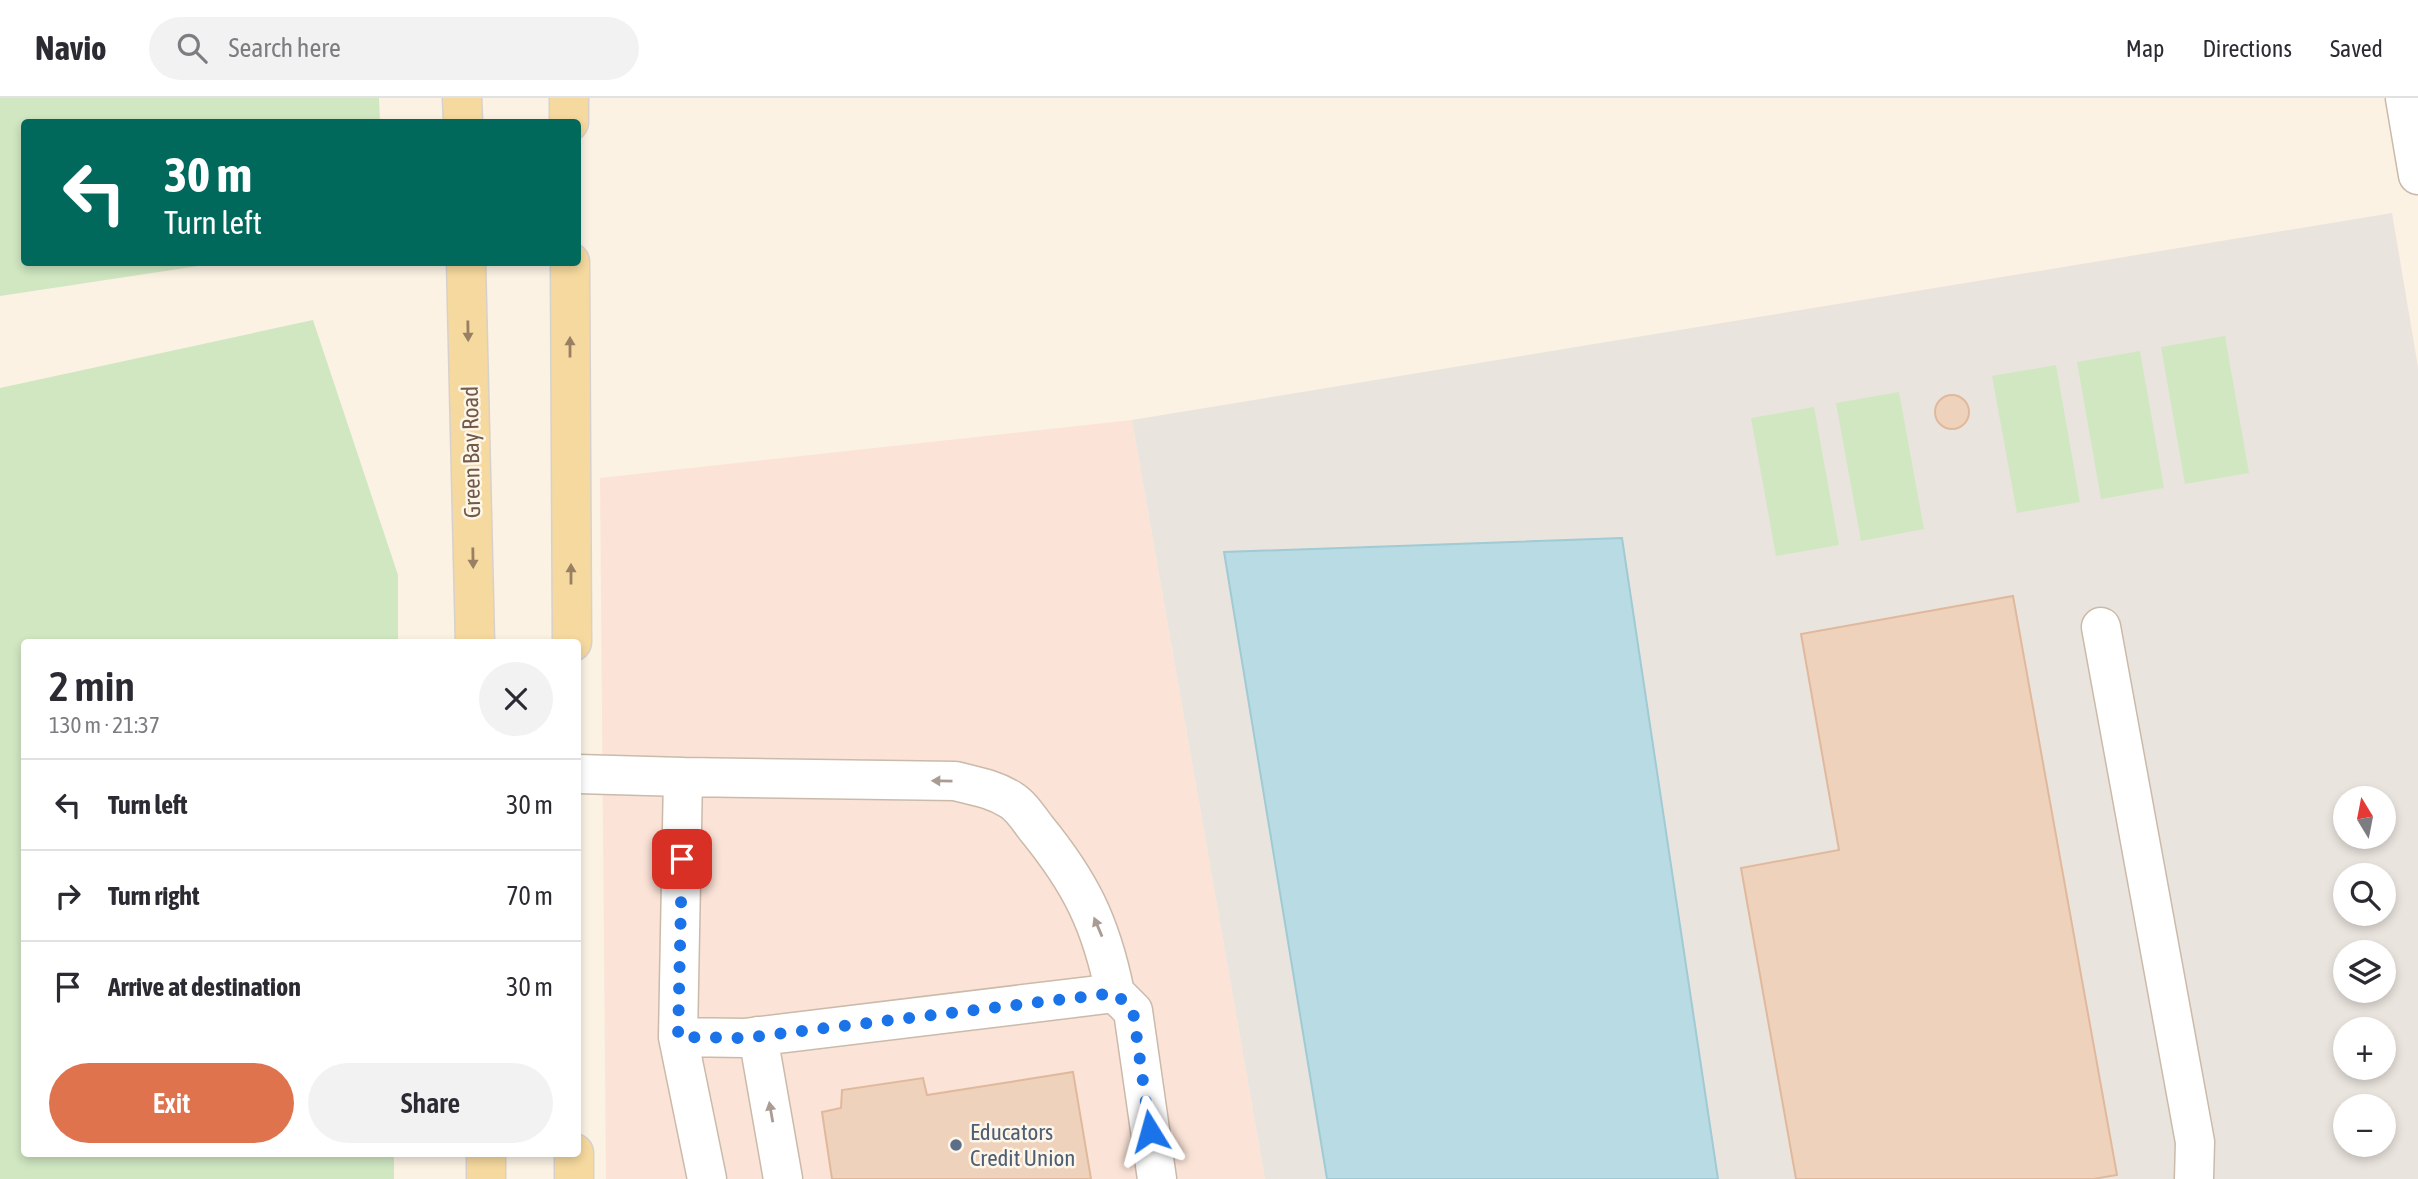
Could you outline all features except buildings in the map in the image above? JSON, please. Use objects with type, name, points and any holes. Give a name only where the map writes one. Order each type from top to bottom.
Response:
[{"type":"main road","points":[[462,98],[463,119]]},
{"type":"main road","points":[[569,98],[569,119]]},
{"type":"main road","name":"Green Bay Road","points":[[466,266],[475,639]]},
{"type":"main road","points":[[570,266],[572,639]]},
{"type":"main road","points":[[486,1157],[486,1179]]},
{"type":"main road","points":[[574,1157],[575,1179]]},
{"type":"street","points":[[2405,98],[2418,175]]},
{"type":"street","points":[[2101,627],[2195,1142],[2194,1179]]},
{"type":"street","points":[[581,774],[955,781],[991,789],[1015,802],[1058,855],[1088,903],[1104,943],[1115,993],[1133,1011],[1157,1179]]},
{"type":"street","points":[[682,777],[678,1037],[707,1179]]},
{"type":"street","points":[[678,1037],[758,1036],[1115,993]]},
{"type":"street","points":[[758,1036],[783,1179]]},
{"type":"shaded area","points":[[2392,213],[2418,367],[2418,1179],[1265,1179],[1132,420]]},
{"type":"shaded area","points":[[1132,420],[1265,1179],[606,1179],[600,478]]},
{"type":"green space","points":[[0,98],[379,98],[380,119],[21,119],[21,266],[198,266],[0,296]]},
{"type":"green space","points":[[313,320],[398,575],[398,639],[21,639],[21,1157],[394,1157],[394,1179],[0,1179],[0,388]]},
{"type":"green space","points":[[2225,336],[2249,473],[2185,484],[2161,347]]},
{"type":"green space","points":[[2140,351],[2164,488],[2101,499],[2077,362]]},
{"type":"green space","points":[[2056,365],[2080,502],[2017,513],[1992,376]]},
{"type":"green space","points":[[1899,392],[1924,529],[1861,541],[1836,403]]},
{"type":"green space","points":[[1814,407],[1839,545],[1776,556],[1751,418]]},
{"type":"water","points":[[1622,538],[1718,1179],[1327,1179],[1224,552]]},
{"type":"place","name":"Educators Credit Union","points":[[956,1145]]},
{"type":"route","points":[[682,859],[678,1037],[744,1038],[1115,993],[1133,1011],[1150,1131]]}]
